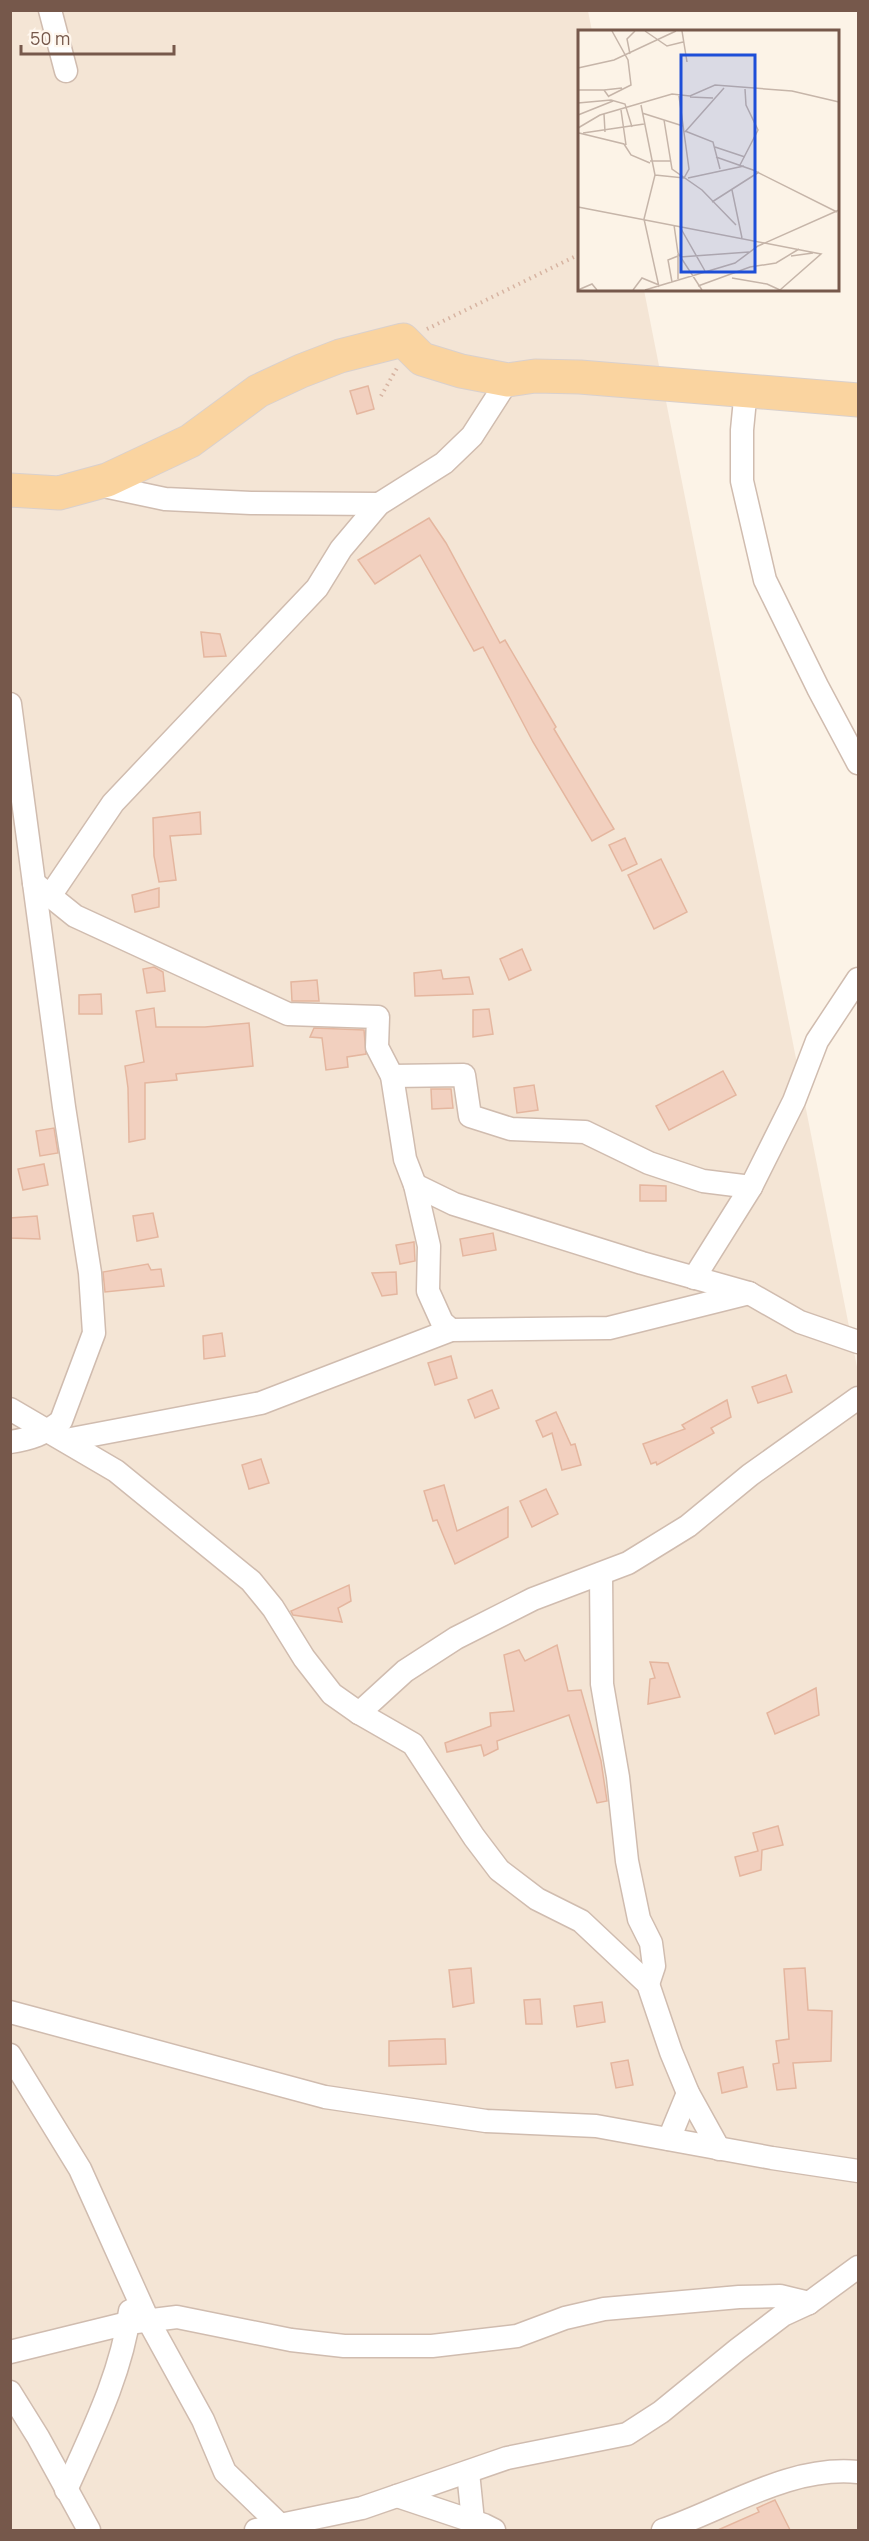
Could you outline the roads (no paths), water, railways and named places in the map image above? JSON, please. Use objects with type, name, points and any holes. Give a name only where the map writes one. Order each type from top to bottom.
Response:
[{"type":"main road","points":[[10,490],[59,493],[107,480],[190,441],[258,392],[301,371],[340,356],[403,340],[422,359],[462,371],[508,380],[535,376],[580,377],[858,400]]},
{"type":"street","points":[[50,10],[66,71]]},
{"type":"street","points":[[42,890],[113,803],[317,588],[341,549],[379,504],[444,463],[472,436],[508,380]]},
{"type":"street","points":[[746,389],[742,430],[742,481],[765,580],[858,764]]},
{"type":"street","points":[[93,483],[165,499],[251,503],[379,504]]},
{"type":"street","points":[[10,704],[18,822],[42,890],[64,1107],[90,1273],[94,1334],[61,1421],[58,1435]]},
{"type":"street","points":[[42,890],[75,916],[288,1014],[378,1017],[377,1047],[392,1076],[405,1159],[415,1185],[429,1245],[428,1291],[442,1322],[451,1330]]},
{"type":"street","points":[[694,1278],[751,1187],[794,1101],[817,1041],[858,979]]},
{"type":"street","points":[[392,1076],[464,1075],[470,1116],[511,1129],[585,1132],[649,1163],[703,1180],[751,1187]]},
{"type":"street","points":[[415,1185],[453,1204],[749,1293],[800,1322],[858,1342]]},
{"type":"street","points":[[10,1442],[261,1403],[451,1330],[609,1328],[749,1293]]},
{"type":"street","points":[[359,1713],[405,1671],[456,1638],[533,1599],[628,1563],[688,1526],[750,1475],[858,1398]]},
{"type":"street","points":[[10,1409],[58,1435],[116,1472],[251,1581],[273,1608],[304,1658],[332,1694],[359,1713],[413,1744],[474,1838],[499,1870],[537,1899],[581,1921],[648,1984],[671,2052],[688,2093],[719,2149]]},
{"type":"street","points":[[600,1574],[602,1684],[618,1777],[627,1862],[639,1919],[651,1943],[654,1966],[648,1984]]},
{"type":"street","points":[[10,2012],[326,2097],[486,2121],[596,2126],[719,2149],[858,2171]]},
{"type":"street","points":[[10,2055],[80,2169],[133,2289],[138,2322],[203,2420],[225,2472],[280,2525]]},
{"type":"street","points":[[669,2139],[688,2093]]},
{"type":"street","points":[[780,2296],[858,2266]]},
{"type":"street","points":[[256,2530],[362,2508],[507,2458],[627,2434],[661,2412],[736,2350],[783,2315],[809,2302],[858,2266]]},
{"type":"street","points":[[10,2352],[138,2322],[177,2317],[291,2340],[344,2346],[432,2346],[517,2336],[565,2318],[604,2309],[704,2299],[780,2296],[809,2302]]},
{"type":"street","points":[[66,2490],[138,2322]]},
{"type":"street","points":[[10,2392],[38,2437],[88,2530]]},
{"type":"street","points":[[663,2530],[763,2490],[811,2474],[839,2470],[858,2472]]},
{"type":"street","points":[[468,2472],[473,2521]]},
{"type":"street","points":[[398,2496],[494,2530]]}]
